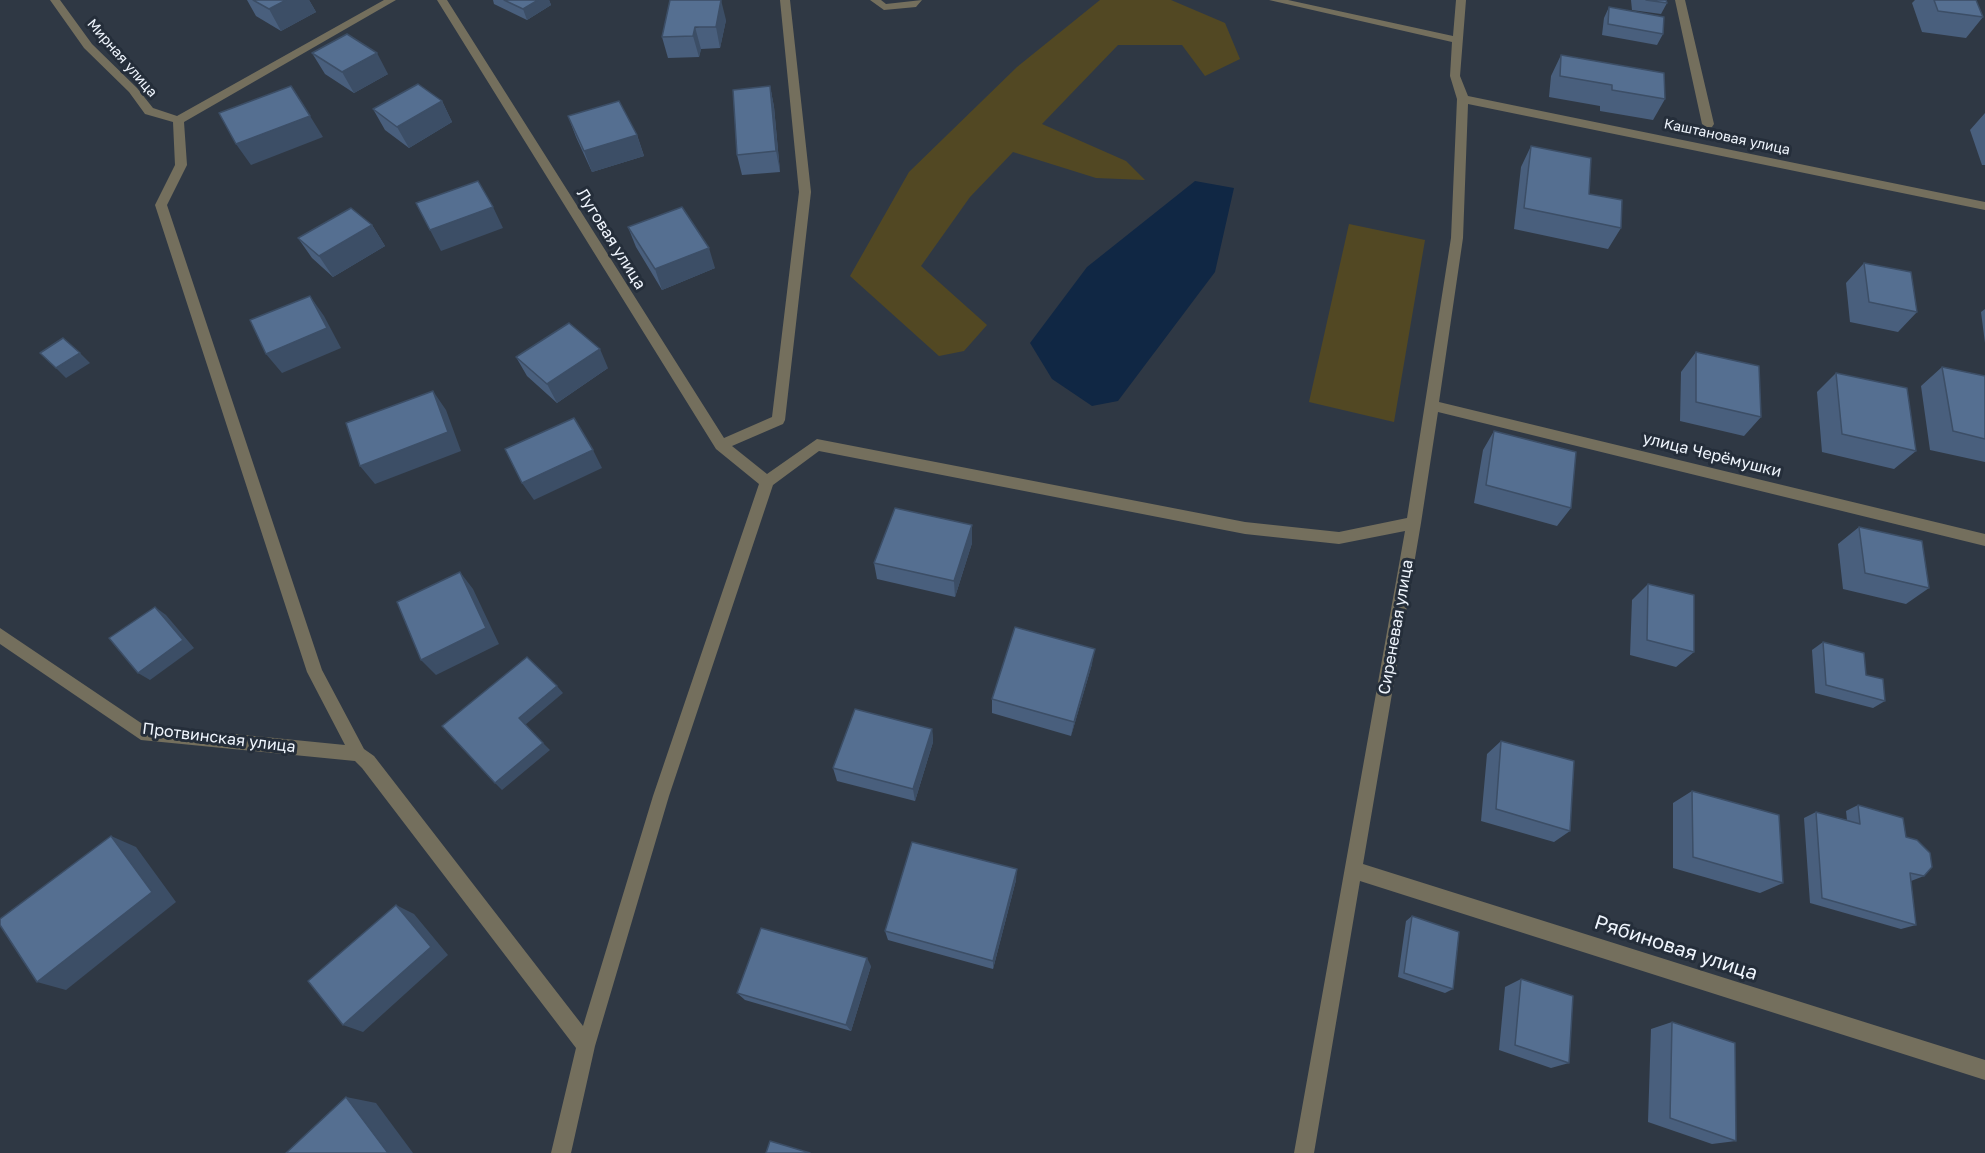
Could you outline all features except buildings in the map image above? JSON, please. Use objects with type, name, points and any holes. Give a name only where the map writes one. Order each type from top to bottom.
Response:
[{"type":"street","name":"Мирная улица","points":[[55,0],[88,46],[133,90],[149,111],[178,120]]},
{"type":"street","points":[[391,0],[178,120],[181,165],[161,205],[315,672],[358,754],[368,762],[586,1046]]},
{"type":"street","name":"Луговая улица","points":[[442,0],[721,445],[767,482]]},
{"type":"street","points":[[721,445],[777,420],[805,192],[785,0]]},
{"type":"street","points":[[875,0],[884,7],[912,5],[917,0]]},
{"type":"street","points":[[1274,0],[1457,40]]},
{"type":"street","name":"Сиреневая улица","points":[[1304,1153],[1414,523],[1457,238],[1463,99],[1455,76],[1461,0]]},
{"type":"street","points":[[1680,0],[1708,124]]},
{"type":"street","name":"Каштановая улица","points":[[1463,99],[1985,206]]},
{"type":"street","name":"улица Черёмушки","points":[[1431,405],[1985,540]]},
{"type":"street","points":[[561,1153],[586,1046],[661,796],[767,482],[817,445],[1245,528],[1339,538],[1414,523]]},
{"type":"street","name":"Протвинская улица","points":[[0,635],[141,732],[358,754]]},
{"type":"street","name":"Рябиновая улица","points":[[1354,870],[1985,1070]]},
{"type":"shaded area","points":[[1100,0],[1171,0],[1225,23],[1240,59],[1205,76],[1182,45],[1118,45],[1042,124],[1126,161],[1145,180],[1096,178],[1013,152],[970,197],[921,266],[987,325],[964,351],[939,356],[850,276],[909,172],[1017,67]]},
{"type":"shaded area","points":[[1349,224],[1425,240],[1394,422],[1309,402]]},
{"type":"water","points":[[1195,181],[1234,188],[1215,272],[1118,401],[1092,406],[1052,379],[1030,343],[1087,267]]}]
